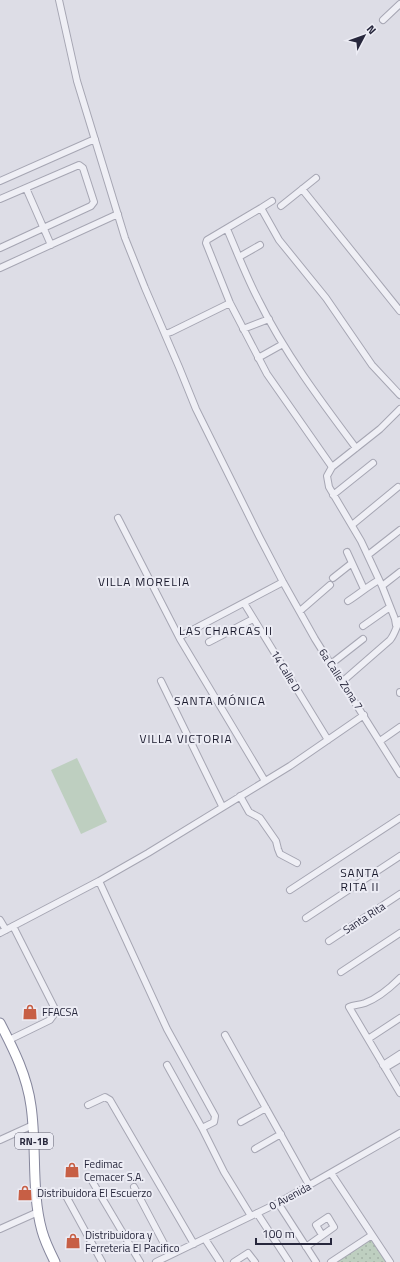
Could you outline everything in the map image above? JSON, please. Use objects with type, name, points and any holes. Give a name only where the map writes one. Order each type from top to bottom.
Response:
[{"type":"highway","name":"RN-1B","points":[[0,1023],[25,1078],[30,1099],[38,1212],[43,1235],[55,1262]]},
{"type":"street","name":"6a Calle Zona 7","points":[[59,0],[77,81],[134,263],[201,421],[283,582],[400,774]]},
{"type":"street","points":[[383,20],[400,4]]},
{"type":"street","points":[[0,181],[95,139]]},
{"type":"street","points":[[0,199],[79,165],[83,168],[94,202],[93,204],[44,228],[0,248]]},
{"type":"street","points":[[281,206],[316,178]]},
{"type":"street","points":[[26,188],[51,245]]},
{"type":"street","points":[[302,189],[400,311]]},
{"type":"street","points":[[272,201],[207,240],[206,243],[230,303],[258,358],[274,385],[332,467]]},
{"type":"street","points":[[261,208],[280,240],[326,298],[369,361],[379,374],[400,395]]},
{"type":"street","points":[[0,268],[118,214]]},
{"type":"street","points":[[227,229],[258,299],[283,344],[356,448]]},
{"type":"street","points":[[239,257],[260,245]]},
{"type":"street","points":[[165,334],[230,303]]},
{"type":"street","points":[[244,329],[269,319]]},
{"type":"street","points":[[258,358],[283,344]]},
{"type":"street","points":[[343,682],[390,640],[398,623],[368,555],[352,525],[333,496],[327,480],[328,473],[332,467],[380,428],[400,408]]},
{"type":"street","points":[[333,496],[373,463]]},
{"type":"street","points":[[352,525],[398,487]]},
{"type":"street","points":[[118,518],[179,637],[265,781]]},
{"type":"street","points":[[368,555],[400,530]]},
{"type":"street","points":[[347,552],[364,589]]},
{"type":"street","points":[[333,578],[352,564]]},
{"type":"street","points":[[382,586],[400,572]]},
{"type":"street","points":[[348,601],[379,580]]},
{"type":"street","points":[[179,637],[283,582]]},
{"type":"street","points":[[300,611],[330,585]]},
{"type":"street","name":"14 Calle D","points":[[244,603],[328,740]]},
{"type":"street","points":[[363,626],[390,607]]},
{"type":"street","points":[[209,642],[253,619]]},
{"type":"street","points":[[332,664],[362,639]]},
{"type":"street","points":[[161,681],[222,806]]},
{"type":"street","points":[[0,933],[99,881],[148,853],[222,806],[290,766],[364,715]]},
{"type":"street","points":[[380,741],[400,727]]},
{"type":"street","points":[[240,796],[249,812],[260,818],[277,842],[280,854],[297,863]]},
{"type":"street","points":[[290,890],[400,818]]},
{"type":"street","points":[[306,918],[400,856]]},
{"type":"street","points":[[99,881],[167,1029],[215,1116],[214,1122],[202,1128]]},
{"type":"street","name":"Santa Rita","points":[[329,941],[400,894]]},
{"type":"street","points":[[0,920],[6,930]]},
{"type":"street","points":[[8,1040],[50,1020],[56,1014],[54,1007],[13,926]]},
{"type":"street","points":[[341,972],[400,933]]},
{"type":"street","points":[[400,978],[391,987],[376,997],[365,1003],[349,1007],[400,1092]]},
{"type":"street","points":[[368,1039],[400,1018]]},
{"type":"street","points":[[225,1035],[310,1186]]},
{"type":"street","points":[[384,1066],[400,1054]]},
{"type":"street","points":[[384,1066],[400,1059]]},
{"type":"street","points":[[167,1065],[202,1128],[224,1172],[251,1216]]},
{"type":"street","points":[[88,1105],[105,1097],[110,1100],[194,1244]]},
{"type":"street","points":[[240,1122],[266,1108]]},
{"type":"street","points":[[0,1140],[33,1125]]},
{"type":"street","points":[[255,1149],[280,1134]]},
{"type":"street","name":"0 Avenida","points":[[156,1262],[278,1203],[399,1135]]},
{"type":"street","points":[[331,1173],[390,1262]]},
{"type":"street","points":[[92,1181],[140,1262]]},
{"type":"street","points":[[134,1187],[152,1224],[170,1255]]},
{"type":"street","points":[[66,1196],[102,1262]]},
{"type":"street","points":[[278,1203],[316,1262]]},
{"type":"street","points":[[0,1229],[38,1212]]},
{"type":"street","points":[[257,1213],[289,1262]]},
{"type":"street","points":[[306,1247],[334,1227],[328,1218],[316,1225],[322,1235]]},
{"type":"street","points":[[331,1262],[372,1235]]},
{"type":"street","points":[[205,1238],[220,1262]]},
{"type":"street","points":[[234,1262],[248,1253],[255,1262]]},
{"type":"green space","points":[[77,758],[107,822],[81,834],[51,770]]},
{"type":"green space","points":[[372,1237],[388,1262],[333,1262]]},
{"type":"place","name":"FFACSA","points":[[30,1012]]},
{"type":"place","name":"Fedimac Cemacer S.A.","points":[[72,1170]]},
{"type":"place","name":"Distribuidora El Escuerzo","points":[[25,1193]]},
{"type":"place","name":"Distribuidora y Ferreteria El Pacifico","points":[[73,1241]]},
{"type":"district","name":"VILLA MORELIA","points":[[144,582]]},
{"type":"district","name":"LAS CHARCAS II","points":[[226,631]]},
{"type":"district","name":"SANTA MÓNICA","points":[[220,701]]},
{"type":"district","name":"VILLA VICTORIA","points":[[186,739]]},
{"type":"district","name":"SANTA RITA II","points":[[360,880]]}]
